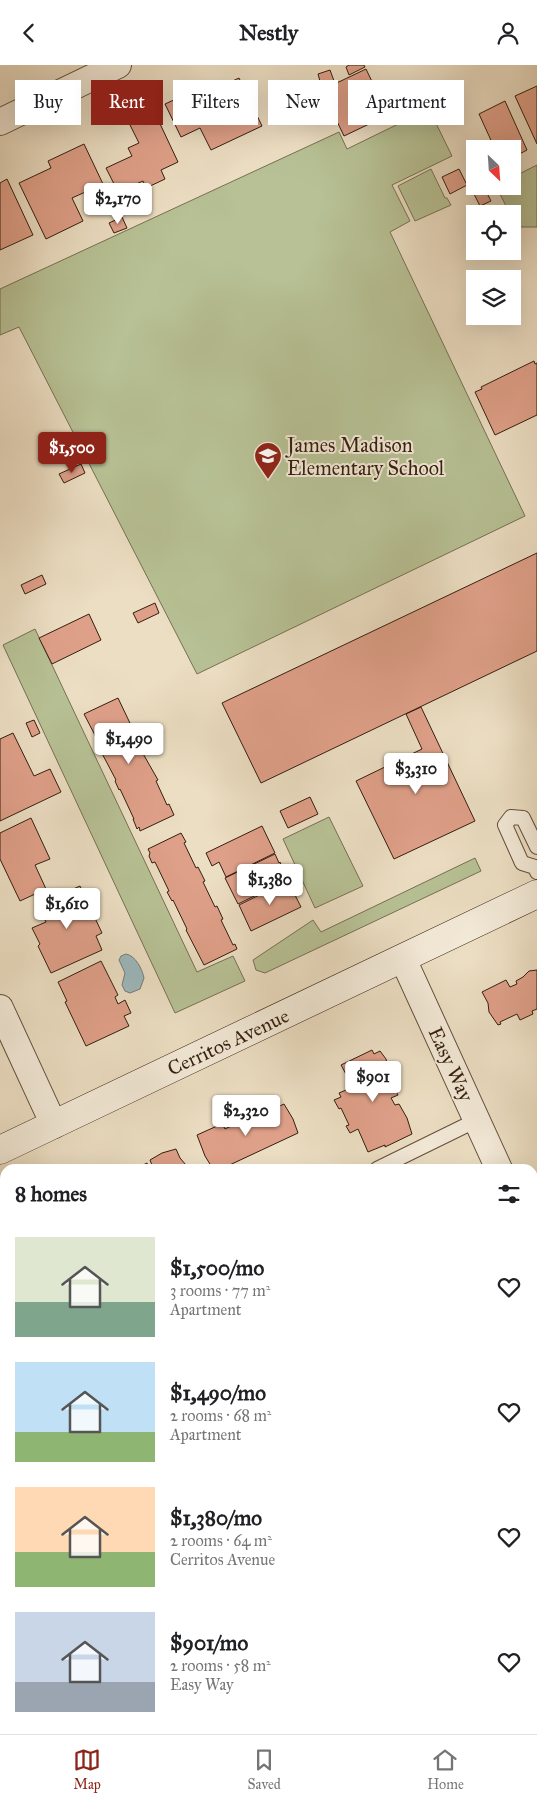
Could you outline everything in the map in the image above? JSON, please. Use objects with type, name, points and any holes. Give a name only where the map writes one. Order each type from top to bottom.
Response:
[{"type":"street","points":[[0,122],[118,65]]},
{"type":"street","name":"Cerritos Avenue","points":[[0,1150],[537,895]]},
{"type":"street","name":"Easy Way","points":[[403,959],[497,1164]]},
{"type":"street","points":[[0,1008],[54,1125]]},
{"type":"lane","points":[[536,867],[522,863],[518,855],[505,825],[510,813],[523,818],[537,847]]},
{"type":"lane","points":[[387,1164],[476,1120]]},
{"type":"green space","points":[[396,125],[437,125],[452,156],[392,185],[410,221],[390,232],[525,516],[197,674],[19,327],[0,335],[0,289],[339,132],[347,149]]},
{"type":"green space","points":[[537,165],[537,227],[521,227],[521,205],[506,205],[500,195],[521,195],[521,173]]},
{"type":"green space","points":[[431,169],[445,198],[447,198],[451,205],[415,221],[398,186]]},
{"type":"green space","points":[[35,629],[197,972],[233,956],[245,981],[175,1013],[3,645]]},
{"type":"green space","points":[[329,817],[363,886],[315,908],[283,839]]},
{"type":"green space","points":[[475,858],[481,871],[265,973],[256,970],[253,960],[313,920],[321,932]]},
{"type":"water","points":[[126,954],[136,960],[144,978],[140,989],[130,993],[125,991],[122,985],[125,973],[119,960],[121,956]]},
{"type":"building","points":[[349,65],[364,65],[365,67],[349,75],[346,67]]},
{"type":"building","points":[[366,69],[371,80],[348,80],[348,125],[367,125],[344,136],[338,123],[338,82]]},
{"type":"building","points":[[330,70],[334,80],[320,80],[318,74]]},
{"type":"building","points":[[537,86],[537,144],[515,96]]},
{"type":"building","points":[[173,100],[173,120],[165,104]]},
{"type":"building","points":[[505,101],[527,150],[521,153],[521,140],[491,140],[479,114]]},
{"type":"building","points":[[258,118],[262,126],[211,150],[200,128],[181,137],[175,125],[258,125]]},
{"type":"building","points":[[130,125],[161,125],[178,162],[161,170],[165,179],[146,188],[143,181],[118,192],[106,168],[132,156],[128,148],[139,143]]},
{"type":"building","points":[[84,144],[103,184],[72,198],[83,221],[46,239],[19,183],[51,168],[48,161]]},
{"type":"building","points":[[459,169],[466,186],[450,194],[442,177]]},
{"type":"building","points":[[7,179],[33,235],[0,250],[0,183]]},
{"type":"building","points":[[474,195],[488,195],[491,201],[480,205]]},
{"type":"building","points":[[122,217],[127,228],[114,233],[109,223]]},
{"type":"building","points":[[534,361],[535,364],[537,363],[537,415],[495,435],[475,392],[482,389],[481,387]]},
{"type":"building","points":[[81,464],[85,473],[64,483],[59,474]]},
{"type":"building","points":[[537,553],[537,651],[261,783],[222,703]]},
{"type":"building","points":[[42,575],[46,584],[25,594],[21,585]]},
{"type":"building","points":[[155,603],[159,613],[138,623],[133,613]]},
{"type":"building","points":[[89,614],[101,640],[52,664],[39,638]]},
{"type":"building","points":[[118,698],[139,742],[137,743],[158,780],[156,781],[167,805],[169,804],[174,815],[140,831],[139,827],[137,829],[84,714]]},
{"type":"building","points":[[421,707],[475,821],[394,859],[356,781],[422,749],[406,714]]},
{"type":"building","points":[[34,720],[40,733],[32,737],[26,723]]},
{"type":"building","points":[[13,733],[34,776],[50,769],[61,792],[0,821],[0,739]]},
{"type":"building","points":[[310,797],[318,814],[288,828],[280,811]]},
{"type":"building","points":[[31,818],[50,859],[35,865],[46,889],[20,901],[0,859],[0,833]]},
{"type":"building","points":[[262,826],[275,853],[226,877],[219,862],[212,866],[206,853]]},
{"type":"building","points":[[181,833],[196,868],[198,867],[205,881],[203,882],[215,907],[217,906],[223,919],[221,920],[233,945],[235,944],[237,949],[204,965],[173,900],[167,892],[169,891],[155,862],[152,863],[149,856],[148,849]]},
{"type":"building","points":[[275,854],[287,880],[238,904],[225,878]]},
{"type":"building","points":[[288,881],[301,907],[251,931],[239,905]]},
{"type":"building","points":[[80,886],[102,933],[96,936],[102,950],[51,973],[32,928],[46,922],[37,903]]},
{"type":"building","points":[[101,961],[118,995],[115,997],[118,1004],[125,1000],[131,1013],[124,1016],[129,1026],[86,1046],[65,1002],[67,1001],[58,982]]},
{"type":"building","points":[[537,970],[537,1009],[532,1011],[533,1014],[520,1020],[517,1014],[500,1022],[501,1024],[498,1025],[489,1012],[488,1003],[482,992],[506,980],[510,987],[517,984],[516,981],[529,971]]},
{"type":"building","points":[[372,1050],[374,1054],[380,1051],[386,1059],[388,1069],[386,1070],[398,1095],[391,1098],[395,1105],[399,1104],[407,1118],[412,1134],[385,1147],[385,1145],[368,1152],[358,1129],[350,1133],[346,1126],[349,1125],[341,1108],[339,1109],[334,1100],[341,1097],[339,1093],[353,1087],[341,1065]]},
{"type":"building","points":[[284,1104],[293,1119],[298,1133],[232,1164],[210,1164],[197,1135],[217,1126],[216,1124],[221,1121],[225,1129],[239,1122],[236,1115],[244,1111],[248,1121]]},
{"type":"building","points":[[176,1149],[185,1164],[152,1164],[150,1160],[162,1153]]},
{"type":"place","name":"James Madison Elementary School","points":[[268,480]]}]
